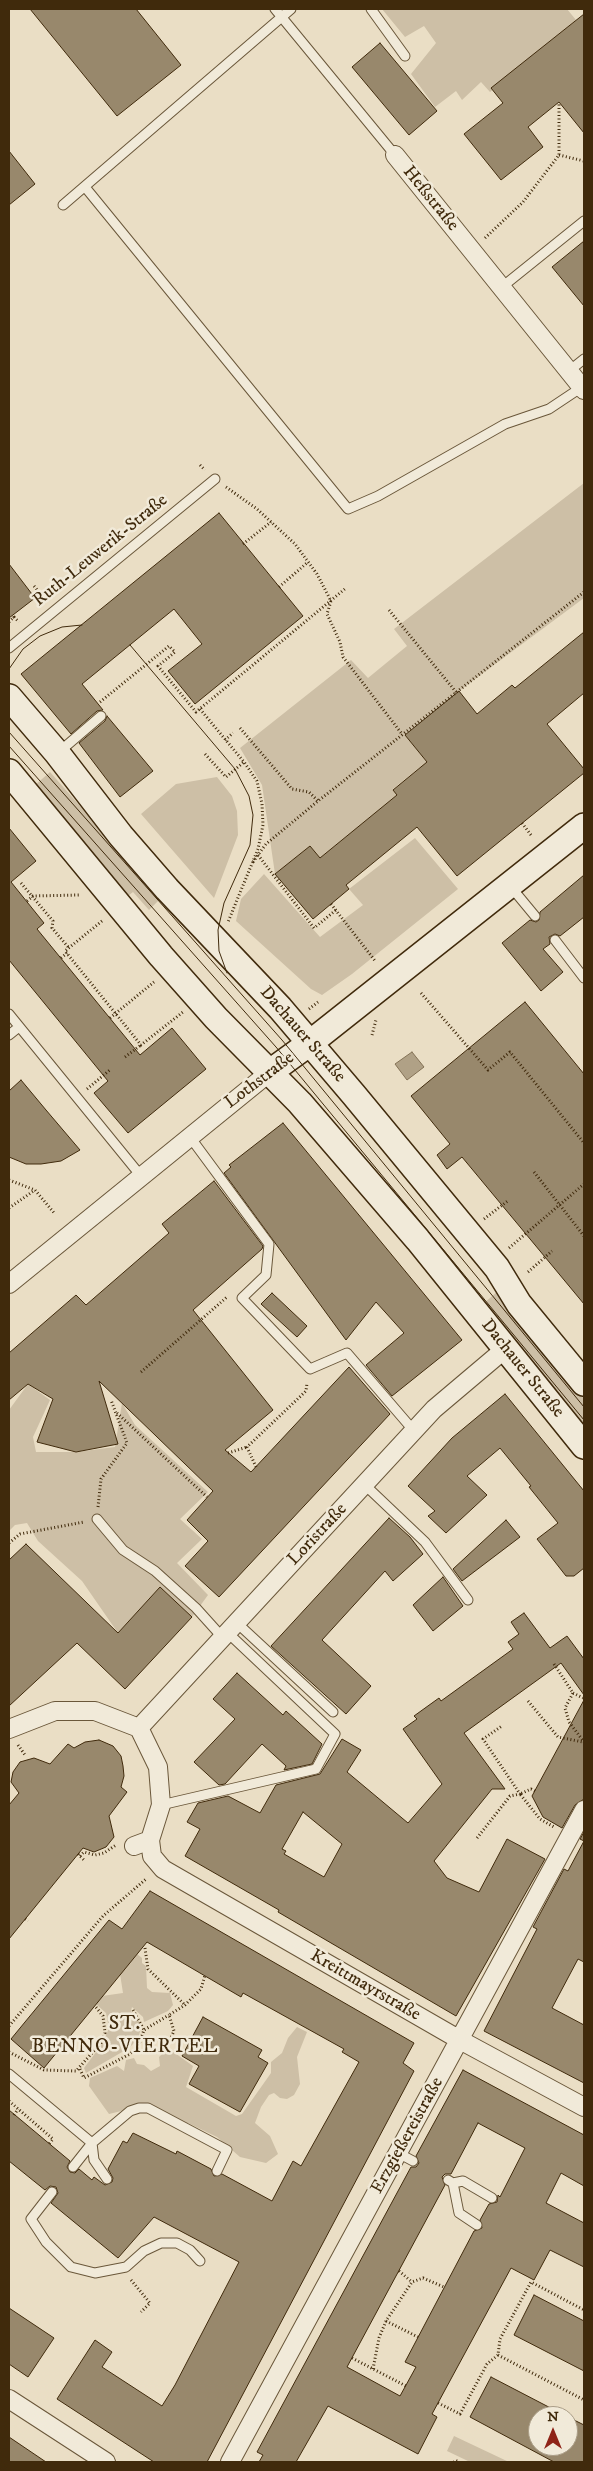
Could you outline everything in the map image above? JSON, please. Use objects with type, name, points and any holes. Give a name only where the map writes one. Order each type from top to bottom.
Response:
[{"type":"main road","name":"Dachauer Straße","points":[[9,697],[57,753],[121,836],[167,889],[224,948],[310,1043],[497,1268],[519,1304],[584,1383]]},
{"type":"main road","name":"Dachauer Straße","points":[[9,772],[160,956],[216,1018],[304,1106],[418,1240],[584,1446]]},
{"type":"main road","name":"Lothstraße","points":[[270,1072],[310,1043],[584,826]]},
{"type":"street","name":"Heßstraße","points":[[395,155],[583,388]]},
{"type":"street","name":"Lothstraße","points":[[9,1284],[270,1072]]},
{"type":"street","name":"Loristraße","points":[[139,1728],[434,1409],[504,1349]]},
{"type":"street","points":[[9,1729],[55,1712],[95,1711],[139,1728],[158,1767],[161,1805],[155,1860],[126,1844]]},
{"type":"street","name":"Erzgießereistraße","points":[[230,2462],[406,2157],[460,2040],[584,1810]]},
{"type":"street","name":"Kreittmayrstraße","points":[[155,1860],[460,2040],[584,2107]]},
{"type":"street","points":[[9,2399],[106,2462]]},
{"type":"lane","points":[[62,205],[85,187],[278,12],[291,9]]},
{"type":"lane","points":[[371,9],[405,56]]},
{"type":"lane","name":"Heßstraße","points":[[278,12],[395,155]]},
{"type":"lane","points":[[85,187],[348,509],[378,496],[505,424],[549,409],[583,388]]},
{"type":"lane","points":[[502,287],[584,221]]},
{"type":"lane","points":[[569,371],[584,359]]},
{"type":"lane","name":"Ruth-Leuwerik-Straße","points":[[9,648],[215,479]]},
{"type":"lane","points":[[57,753],[101,716]]},
{"type":"lane","points":[[510,885],[535,916]]},
{"type":"lane","points":[[555,940],[584,978]]},
{"type":"lane","points":[[9,1014],[141,1176]]},
{"type":"lane","points":[[9,1034],[19,1027]]},
{"type":"lane","points":[[190,1137],[269,1244],[266,1275],[242,1298],[310,1369],[347,1353],[414,1431]]},
{"type":"lane","points":[[365,1484],[425,1542],[468,1600]]},
{"type":"lane","points":[[97,1519],[123,1550],[155,1571],[196,1608],[229,1631],[333,1712]]},
{"type":"lane","points":[[161,1805],[316,1769],[335,1734],[229,1631]]},
{"type":"lane","points":[[9,2074],[92,2143],[94,2160],[107,2180]]},
{"type":"lane","points":[[73,2167],[92,2143],[130,2112],[139,2108],[148,2108],[227,2150],[217,2172]]},
{"type":"lane","points":[[477,2225],[459,2214],[450,2181],[463,2181],[492,2198]]},
{"type":"lane","points":[[52,2192],[30,2219],[46,2242],[71,2266],[95,2274],[126,2267],[144,2251],[161,2243],[177,2243],[190,2250],[200,2261]]},
{"type":"path","points":[[472,250],[523,202],[559,155],[559,102]]},
{"type":"path","points":[[559,155],[584,161]]},
{"type":"path","points":[[215,479],[295,544],[317,574],[331,600],[327,614],[340,642],[344,657],[402,734]]},
{"type":"path","points":[[243,544],[270,522]]},
{"type":"path","points":[[279,587],[308,562]]},
{"type":"path","points":[[96,705],[169,646],[175,652],[158,666],[196,712],[346,588]]},
{"type":"path","points":[[253,862],[266,844],[318,801],[584,592]]},
{"type":"path","points":[[389,610],[456,692]]},
{"type":"path","points":[[9,622],[14,617],[13,615]]},
{"type":"path","points":[[200,710],[244,762],[257,781],[262,804],[263,825],[253,862],[226,925],[224,948]]},
{"type":"path","points":[[240,728],[292,789],[309,792],[318,801]]},
{"type":"path","points":[[225,740],[233,733]]},
{"type":"path","points":[[205,754],[226,777],[244,762]]},
{"type":"path","points":[[522,823],[531,835]]},
{"type":"path","points":[[258,855],[314,928],[336,910]]},
{"type":"path","points":[[21,883],[54,921],[52,928],[69,948]]},
{"type":"path","points":[[26,901],[33,896],[79,896]]},
{"type":"path","points":[[331,904],[376,962]]},
{"type":"path","points":[[61,958],[67,953],[65,951],[102,921]]},
{"type":"path","points":[[67,953],[141,1045]]},
{"type":"path","points":[[110,1018],[157,980]]},
{"type":"path","points":[[422,993],[488,1070],[510,1052],[584,1142]]},
{"type":"path","points":[[125,1058],[185,1010]]},
{"type":"path","points":[[76,1097],[111,1069]]},
{"type":"path","points":[[534,1172],[584,1236]]},
{"type":"path","points":[[9,1180],[35,1190],[55,1214]]},
{"type":"path","points":[[508,1248],[584,1184]]},
{"type":"path","points":[[9,1208],[35,1190]]},
{"type":"path","points":[[484,1220],[509,1200]]},
{"type":"path","points":[[528,1272],[552,1251]]},
{"type":"path","points":[[140,1372],[230,1294],[242,1298]]},
{"type":"path","points":[[228,1453],[247,1447],[306,1391],[310,1369]]},
{"type":"path","points":[[9,1543],[20,1534],[97,1519],[101,1479],[127,1443],[111,1400]]},
{"type":"path","points":[[115,1411],[207,1497]]},
{"type":"path","points":[[247,1447],[256,1467]]},
{"type":"path","points":[[554,1664],[574,1693],[584,1698]]},
{"type":"path","points":[[574,1693],[565,1708],[569,1722],[584,1742]]},
{"type":"path","points":[[528,1701],[558,1737],[584,1742]]},
{"type":"path","points":[[502,1726],[483,1739],[520,1794],[540,1819],[570,1836]]},
{"type":"path","points":[[477,1838],[510,1796],[531,1789],[535,1791]]},
{"type":"path","points":[[85,1861],[79,1855],[84,1852],[95,1855],[126,1844]]},
{"type":"path","points":[[9,2026],[103,1916],[155,1860]]},
{"type":"path","points":[[145,1948],[148,1968],[185,2005]]},
{"type":"path","points":[[80,2069],[84,2078],[130,2054],[138,2047],[144,2030],[185,2005],[201,1989],[205,1976]]},
{"type":"path","points":[[9,2052],[44,2070],[69,2072],[80,2069],[101,2043],[105,2033],[106,2021],[95,2006]]},
{"type":"path","points":[[133,2010],[144,2030]]},
{"type":"path","points":[[164,2053],[174,2031],[169,2015]]},
{"type":"path","points":[[9,2101],[54,2138],[49,2144]]},
{"type":"path","points":[[14,2115],[18,2109]]},
{"type":"path","points":[[399,2271],[412,2282]]},
{"type":"path","points":[[95,2274],[131,2279],[150,2303],[142,2312]]},
{"type":"path","points":[[373,2369],[379,2338],[386,2321],[412,2282],[423,2278],[444,2287]]},
{"type":"path","points":[[438,2403],[460,2414],[487,2364],[498,2355],[500,2339],[531,2282],[584,2310]]},
{"type":"path","points":[[386,2321],[418,2337]]},
{"type":"path","points":[[498,2355],[584,2400]]},
{"type":"path","points":[[352,2358],[406,2386]]},
{"type":"path","points":[[454,2462],[455,2460],[460,2462]]},
{"type":"shaded area","points":[[382,9],[567,9],[576,20],[490,92],[481,82],[462,100],[456,91],[435,107],[411,74],[436,43],[424,26],[405,37]]},
{"type":"shaded area","points":[[584,483],[584,598],[459,691],[405,735],[429,765],[419,768],[393,789],[397,795],[320,858],[310,846],[275,874],[262,785],[240,748],[351,660],[368,678],[407,646],[394,629]]},
{"type":"shaded area","points":[[50,772],[161,898],[149,910],[133,892],[124,899],[34,786]]},
{"type":"shaded area","points":[[217,777],[232,796],[237,811],[238,835],[214,898],[141,814],[176,784]]},
{"type":"shaded area","points":[[415,838],[458,889],[352,974],[322,995],[311,989],[236,921],[241,899],[264,874],[320,937],[363,905],[349,889]]},
{"type":"shaded area","points":[[412,1052],[424,1067],[407,1080],[395,1064]]},
{"type":"shaded area","points":[[499,1290],[515,1315],[584,1399],[584,1429],[482,1305]]},
{"type":"shaded area","points":[[28,1384],[50,1400],[33,1437],[36,1452],[76,1452],[115,1447],[122,1403],[135,1425],[208,1492],[180,1519],[202,1539],[177,1563],[208,1595],[192,1617],[160,1587],[118,1633],[82,1581],[38,1541],[27,1523],[15,1525],[9,1531],[9,1410]]},
{"type":"shaded area","points":[[137,1954],[142,1958],[142,1963],[146,1966],[147,1988],[152,1992],[170,1993],[173,2005],[168,2011],[144,2022],[143,2017],[132,2007],[131,2011],[138,2019],[141,2028],[138,2039],[129,2048],[86,2073],[84,2068],[103,2043],[109,2028],[106,2013],[96,2004],[102,1996],[123,1993],[120,1974]]},
{"type":"shaded area","points":[[297,2027],[307,2032],[297,2057],[300,2084],[294,2095],[287,2099],[280,2098],[274,2093],[269,2095],[261,2107],[255,2123],[270,2136],[278,2154],[266,2163],[240,2157],[217,2137],[188,2123],[182,2125],[146,2105],[109,2114],[89,2086],[90,2078],[117,2066],[124,2071],[126,2060],[134,2058],[137,2064],[144,2065],[151,2071],[160,2066],[159,2057],[168,2048],[193,2066],[186,2087],[236,2116],[242,2114],[271,2073],[271,2062],[282,2053],[288,2038]]},
{"type":"shaded area","points":[[454,2436],[509,2462],[470,2462],[447,2451]]},
{"type":"building","points":[[30,9],[136,9],[181,65],[117,116]]},
{"type":"building","points":[[584,14],[584,133],[559,102],[528,127],[543,147],[501,180],[464,134],[503,103],[491,88]]},
{"type":"building","points":[[380,43],[437,111],[409,135],[352,67]]},
{"type":"building","points":[[9,151],[35,184],[9,205]]},
{"type":"building","points":[[584,241],[584,306],[552,267]]},
{"type":"building","points":[[219,513],[303,616],[195,704],[168,671],[202,644],[174,609],[82,684],[103,710],[97,711],[71,734],[21,674]]},
{"type":"building","points":[[9,564],[35,598],[9,618]]},
{"type":"building","points":[[584,632],[584,693],[547,724],[584,769],[584,773],[457,876],[417,827],[346,885],[349,889],[313,919],[275,874],[310,846],[320,858],[397,795],[393,790],[427,762],[405,735],[459,691],[477,714],[512,685],[515,688]]},
{"type":"building","points":[[107,716],[153,771],[120,797],[79,743],[105,721]]},
{"type":"building","points":[[9,828],[36,861],[11,882],[44,923],[37,929],[140,1055],[172,1028],[206,1069],[128,1133],[94,1093],[108,1081],[9,960]]},
{"type":"building","points":[[584,875],[584,917],[560,936],[555,934],[549,937],[550,944],[543,949],[563,972],[541,991],[502,943],[530,920],[536,922],[539,920],[540,912]]},
{"type":"building","points":[[525,1002],[584,1074],[584,1304],[462,1157],[447,1169],[437,1155],[450,1144],[411,1096]]},
{"type":"building","points":[[21,1080],[80,1150],[61,1161],[41,1164],[26,1164],[9,1157],[9,1091]]},
{"type":"building","points":[[283,1123],[462,1340],[392,1396],[366,1365],[404,1333],[376,1302],[346,1340],[224,1173],[231,1167],[229,1165]]},
{"type":"building","points":[[214,1181],[263,1246],[262,1249],[193,1310],[273,1410],[225,1450],[251,1472],[349,1367],[390,1414],[219,1597],[185,1566],[208,1541],[187,1520],[213,1491],[99,1381],[118,1444],[76,1452],[37,1442],[53,1399],[28,1384],[9,1400],[9,1353],[76,1295],[86,1305],[169,1233],[162,1224]]},
{"type":"building","points":[[272,1293],[307,1326],[297,1337],[261,1304]]},
{"type":"building","points":[[505,1394],[584,1491],[584,1568],[574,1576],[566,1576],[537,1539],[558,1523],[500,1448],[467,1476],[487,1495],[446,1533],[428,1516],[435,1511],[408,1486],[452,1438]]},
{"type":"building","points":[[389,1518],[410,1537],[423,1554],[393,1581],[385,1571],[322,1640],[371,1686],[346,1714],[271,1646]]},
{"type":"building","points":[[506,1520],[520,1537],[462,1581],[453,1569]]},
{"type":"building","points":[[26,1544],[118,1633],[160,1587],[192,1617],[125,1689],[77,1643],[9,1706],[9,1560]]},
{"type":"building","points":[[443,1577],[463,1606],[433,1631],[413,1605]]},
{"type":"building","points":[[524,1613],[550,1648],[567,1636],[584,1659],[584,1695],[561,1663],[464,1733],[505,1789],[492,1789],[434,1861],[447,1878],[479,1892],[507,1839],[545,1859],[456,2016],[185,1856],[200,1829],[187,1822],[198,1803],[228,1796],[260,1813],[276,1785],[320,1774],[342,1739],[361,1750],[347,1772],[408,1823],[442,1784],[403,1729],[417,1719],[414,1716],[439,1698],[441,1701],[513,1649],[508,1642],[519,1634],[511,1622]],"holes":[[[303,1812],[342,1844],[324,1877],[284,1854],[286,1851],[282,1849]]]},
{"type":"building","points":[[237,1673],[283,1715],[286,1711],[322,1744],[312,1764],[284,1770],[286,1766],[262,1744],[225,1784],[219,1785],[194,1762],[235,1719],[213,1699]]},
{"type":"building","points":[[584,1700],[584,1799],[575,1805],[562,1828],[543,1817],[532,1796]]},
{"type":"building","points":[[99,1740],[113,1746],[121,1756],[123,1766],[124,1776],[121,1787],[127,1792],[109,1816],[114,1837],[106,1847],[94,1852],[83,1848],[9,1939],[9,1805],[19,1793],[11,1782],[13,1772],[20,1762],[34,1758],[50,1764],[68,1744],[74,1748],[85,1742]]},
{"type":"building","points":[[584,1832],[584,1841],[580,1839]]},
{"type":"building","points":[[584,1841],[584,1962],[578,1959],[552,2008],[584,2025],[584,2083],[484,2031],[537,1929],[533,1927],[564,1869],[568,1871]]},
{"type":"building","points":[[150,1891],[414,2043],[403,2063],[414,2071],[207,2462],[154,2462],[57,2399],[95,2340],[112,2352],[102,2367],[162,2406],[175,2385],[239,2262],[154,2217],[118,2258],[51,2203],[58,2193],[56,2187],[50,2186],[45,2190],[9,2161],[9,2110],[70,2161],[67,2167],[70,2172],[75,2173],[79,2169],[92,2180],[94,2177],[105,2185],[112,2182],[113,2178],[108,2169],[123,2141],[127,2143],[133,2133],[176,2154],[177,2151],[211,2169],[214,2176],[222,2174],[272,2201],[293,2161],[301,2166],[359,2062],[342,2052],[344,2049],[243,1993],[241,1997],[147,1942],[44,2068],[11,2039],[109,1920],[122,1929]]},
{"type":"building","points":[[203,2017],[262,2050],[258,2057],[268,2063],[240,2112],[189,2084],[199,2066],[182,2056]]},
{"type":"building","points":[[463,2070],[584,2135],[584,2186],[561,2173],[546,2203],[584,2223],[584,2267],[550,2250],[534,2280],[511,2268],[432,2414],[437,2417],[418,2454],[328,2406],[296,2462],[259,2462],[263,2455],[257,2452],[411,2167],[416,2167],[419,2163],[416,2156]],"holes":[[[478,2123],[525,2148],[500,2197],[498,2195],[497,2202],[489,2204],[480,2220],[482,2228],[474,2231],[405,2362],[416,2367],[400,2396],[347,2367],[445,2185],[442,2177],[445,2174],[451,2174]]]},
{"type":"building","points":[[534,2295],[584,2321],[584,2371],[514,2335]]},
{"type":"building","points":[[9,2308],[54,2338],[28,2377],[9,2364]]},
{"type":"building","points":[[491,2377],[547,2406],[528,2406],[528,2448],[470,2417]]},
{"type":"building","points":[[578,2422],[584,2425],[584,2462],[554,2462],[543,2456],[578,2456]]},
{"type":"building","points":[[9,2437],[46,2462],[9,2462]]},
{"type":"tram line","points":[[9,669],[23,649],[40,636],[62,627],[82,625]]},
{"type":"tram line","points":[[130,645],[235,769],[249,796],[253,815],[250,845],[224,903],[218,930],[219,951],[227,973]]},
{"type":"tram line","points":[[9,732],[282,1040],[584,1407]]},
{"type":"tram line","points":[[9,746],[276,1047],[584,1420]]},
{"type":"district","name":"ST. BENNO-VIERTEL","points":[[125,2036]]}]
